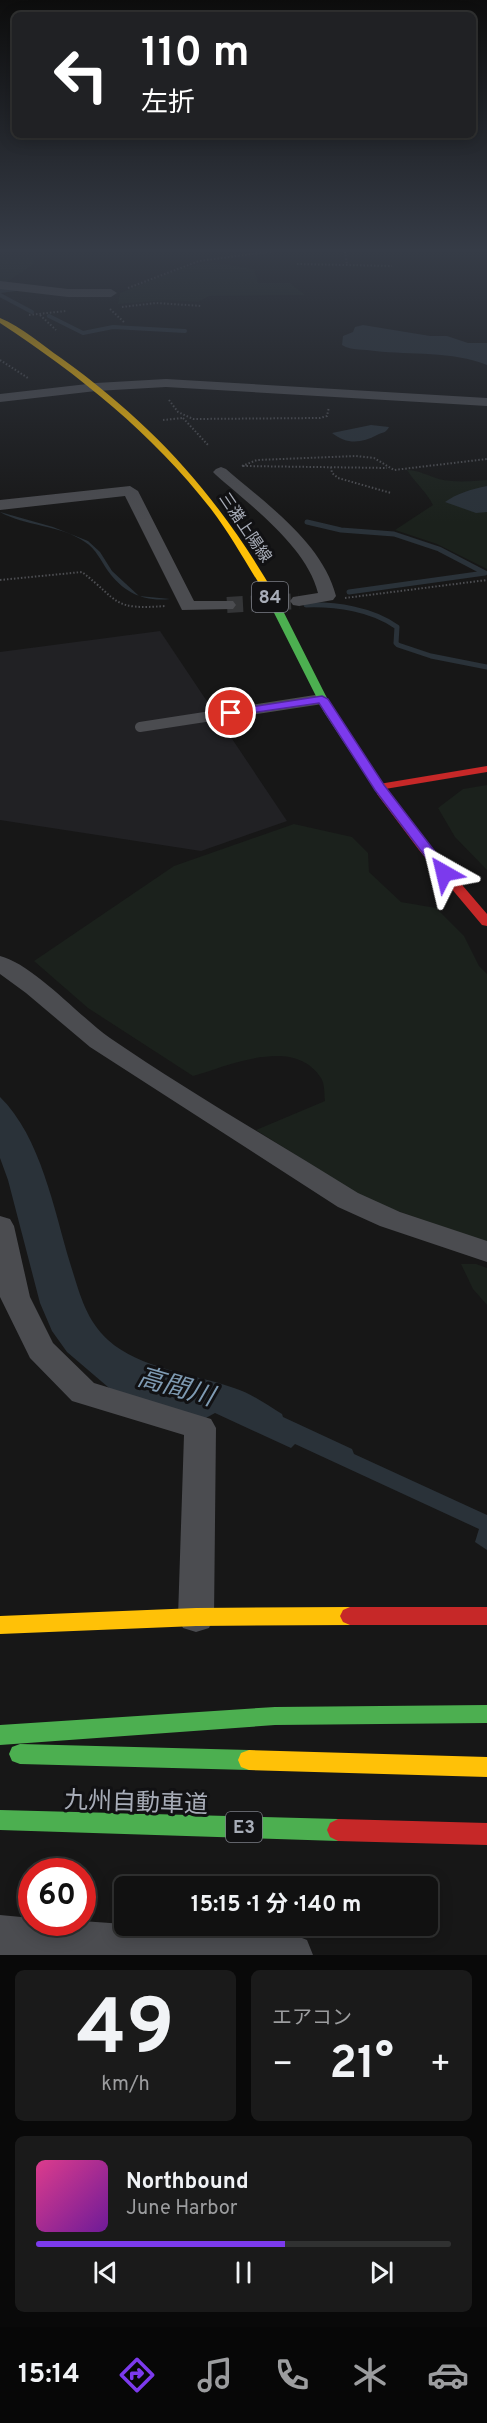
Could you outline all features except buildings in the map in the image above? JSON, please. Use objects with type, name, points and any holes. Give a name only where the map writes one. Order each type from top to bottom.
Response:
[{"type":"main road","name":"三潴上陽線","points":[[31,339],[96,387],[164,447],[194,481],[250,558],[322,699],[379,787],[444,873],[487,922]]},
{"type":"main road","points":[[379,787],[487,769]]},
{"type":"main road","points":[[0,1624],[196,1617],[487,1616]]},
{"type":"main road","points":[[0,1735],[275,1716],[487,1714]]},
{"type":"main road","points":[[0,1754],[487,1767]]},
{"type":"main road","name":"九州自動車道","points":[[0,1820],[487,1834]]},
{"type":"street","points":[[0,398],[96,387],[212,384],[487,402]]},
{"type":"street","points":[[221,472],[303,549],[327,586],[327,596],[299,601]]},
{"type":"street","points":[[0,505],[130,491],[188,606],[227,605]]},
{"type":"street","points":[[0,963],[35,988],[99,1042],[348,1200],[390,1219],[487,1252]]},
{"type":"street","points":[[0,1226],[15,1297],[41,1350],[83,1392],[200,1428],[196,1617]]},
{"type":"street","points":[[0,1936],[292,1955]]},
{"type":"lane","points":[[140,727],[322,699]]},
{"type":"path","points":[[0,360],[30,380],[38,394]]},
{"type":"path","points":[[160,384],[178,412],[208,445]]},
{"type":"path","points":[[155,421],[184,417],[210,421],[320,418],[327,416],[329,411],[328,391]]},
{"type":"path","points":[[387,468],[374,458],[356,456],[270,459],[243,466],[387,468],[394,470],[487,459]]},
{"type":"path","points":[[331,467],[332,472],[338,478],[391,493]]},
{"type":"path","points":[[0,580],[82,572],[97,582],[109,597],[126,606],[188,606]]},
{"type":"path","points":[[327,596],[359,597],[487,580]]},
{"type":"shaded area","points":[[407,470],[451,481],[487,480],[487,569],[437,544],[395,530],[433,505]]},
{"type":"shaded area","points":[[160,631],[287,821],[201,851],[0,820],[0,652]]},
{"type":"shaded area","points":[[487,785],[487,870],[455,837],[438,808],[463,789]]},
{"type":"shaded area","points":[[294,824],[352,837],[368,853],[369,872],[401,902],[436,908],[464,936],[479,966],[487,974],[487,1242],[369,1201],[256,1130],[325,1101],[322,1080],[309,1065],[295,1058],[261,1057],[193,1076],[88,1008],[34,961],[174,866]]},
{"type":"shaded area","points":[[461,1264],[476,1264],[487,1268],[487,1305],[473,1289]]},
{"type":"water","points":[[343,339],[457,339],[468,343],[487,343],[487,365],[446,355],[358,350],[342,345]]},
{"type":"water","points":[[371,425],[389,427],[371,438],[354,442],[343,440],[332,433]]},
{"type":"water","points":[[487,486],[487,512],[476,513],[445,502],[464,492]]},
{"type":"water","points":[[0,512],[53,527],[88,541],[100,552],[112,571],[139,596],[114,579],[85,542],[65,532],[10,517]]},
{"type":"water","points":[[140,596],[170,599],[161,600]]},
{"type":"water","name":"高間川","points":[[0,1097],[14,1113],[36,1153],[52,1198],[80,1294],[88,1314],[108,1340],[136,1358],[168,1370],[247,1393],[282,1414],[283,1417],[352,1449],[354,1454],[487,1515],[487,1550],[475,1542],[479,1529],[295,1444],[291,1448],[215,1413],[204,1419],[115,1393],[67,1352],[52,1331],[40,1303],[8,1180],[0,1158]]},
{"type":"waterway","points":[[307,522],[341,530],[394,534],[439,549],[485,573],[349,592]]},
{"type":"waterway","points":[[306,605],[329,605],[365,612],[397,627],[396,643],[398,645],[431,656],[487,667]]},
{"type":"tunnel","points":[[227,605],[299,601]]},
{"type":"traffic: fast","points":[[268,591],[329,712],[383,794]]},
{"type":"traffic: fast","points":[[0,1735],[275,1716],[487,1714]]},
{"type":"traffic: fast","points":[[20,1754],[249,1760]]},
{"type":"traffic: fast","points":[[0,1820],[338,1830]]},
{"type":"traffic: slow","points":[[29,339],[81,375],[118,405],[185,471],[243,548],[268,591]]},
{"type":"traffic: slow","points":[[0,1625],[196,1617],[350,1616]]},
{"type":"traffic: slow","points":[[249,1760],[487,1767]]},
{"type":"traffic: jam","points":[[379,787],[487,769]]},
{"type":"traffic: jam","points":[[383,794],[423,847],[487,922]]},
{"type":"traffic: jam","points":[[350,1616],[487,1616]]},
{"type":"traffic: jam","points":[[338,1830],[487,1834]]},
{"type":"route","points":[[231,713],[322,699],[379,787],[444,873]]}]
